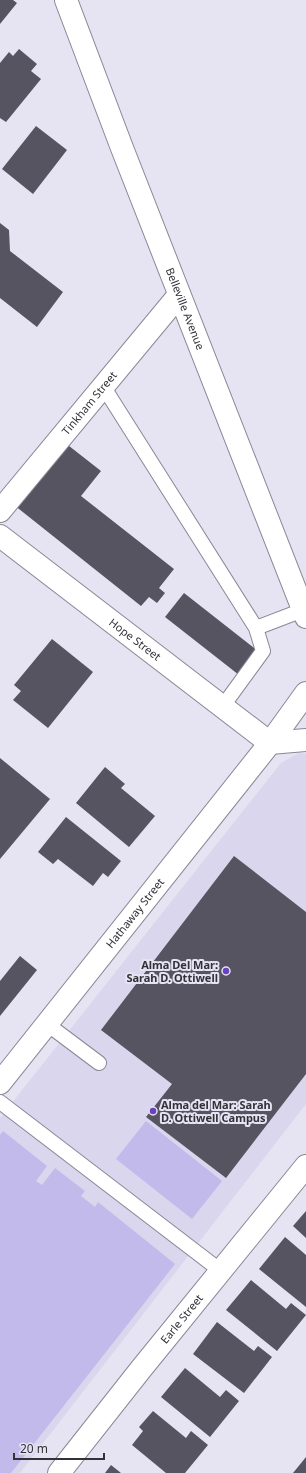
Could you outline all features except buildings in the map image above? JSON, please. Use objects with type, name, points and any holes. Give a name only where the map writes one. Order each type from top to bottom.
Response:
[{"type":"street","name":"Belleville Avenue","points":[[66,0],[179,295],[305,614]]},
{"type":"street","name":"Tinkham Street","points":[[0,511],[179,295]]},
{"type":"street","name":"Hope Street","points":[[1,539],[270,743]]},
{"type":"street","name":"Hathaway Street","points":[[0,1083],[270,743],[306,693]]},
{"type":"street","points":[[270,743],[306,740]]},
{"type":"street","name":"Earle Street","points":[[59,1473],[306,1166]]},
{"type":"lane","points":[[103,386],[256,628],[263,651],[223,706]]},
{"type":"lane","points":[[256,628],[305,614]]},
{"type":"lane","points":[[47,1024],[99,1063]]},
{"type":"lane","points":[[0,1102],[221,1271]]},
{"type":"shaded area","name":"Alma del Mar: Sarah D. Ottiwell Campus","points":[[299,753],[306,754],[306,1104],[20,1473],[0,1473],[0,1118],[281,763]]},
{"type":"shaded area","points":[[146,1121],[222,1181],[192,1219],[116,1159]]},
{"type":"shaded area","points":[[3,1131],[47,1166],[36,1181],[42,1185],[55,1168],[85,1191],[81,1196],[95,1207],[98,1202],[175,1264],[11,1473],[0,1473],[0,1135]]},
{"type":"place","name":"Alma Del Mar: Sarah D. Ottiwell","points":[[226,971]]},
{"type":"place","name":"Alma del Mar: Sarah D. Ottiwell Campus","points":[[153,1111]]}]
